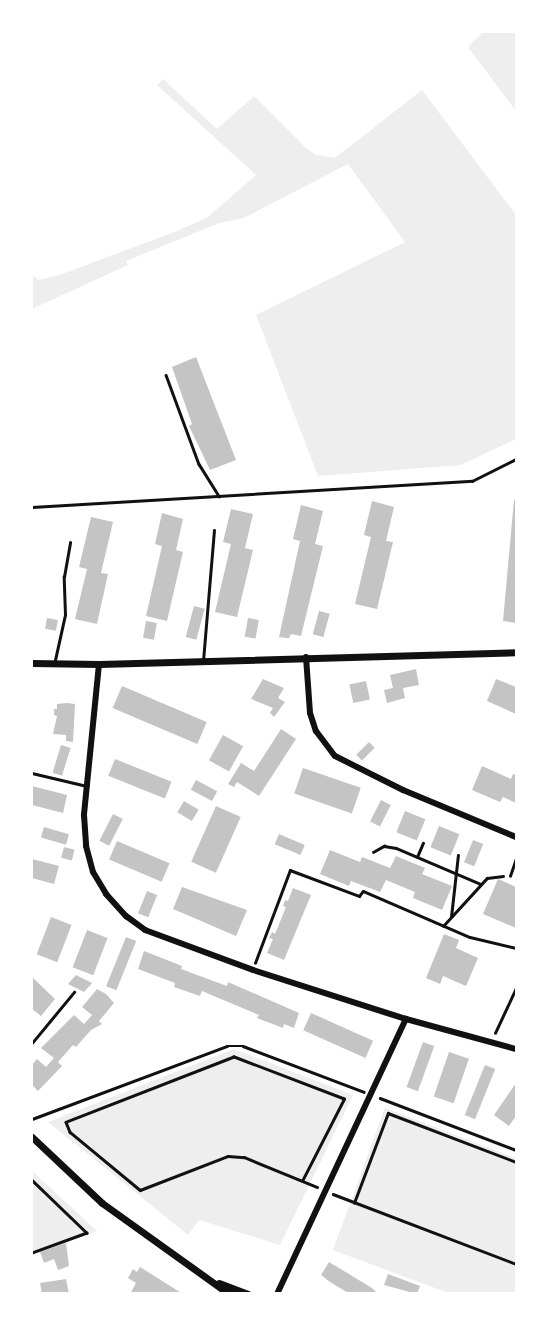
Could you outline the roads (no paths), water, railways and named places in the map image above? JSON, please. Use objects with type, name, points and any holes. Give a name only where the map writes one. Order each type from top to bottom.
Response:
[{"type":"street","points":[[32,663],[99,664],[516,652]]},
{"type":"street","points":[[306,657],[310,713],[320,738],[335,756],[403,790],[516,837]]},
{"type":"street","points":[[99,664],[87,786],[86,846],[93,872],[106,894],[125,916],[145,930],[253,970],[406,1019],[516,1049]]},
{"type":"street","points":[[276,1293],[406,1019]]},
{"type":"street","points":[[32,1137],[102,1203],[229,1293]]},
{"type":"street","points":[[209,1279],[248,1293]]},
{"type":"lane","points":[[204,661],[214,530]]},
{"type":"lane","points":[[54,664],[65,615],[65,577],[70,543]]},
{"type":"lane","points":[[32,773],[87,786]]},
{"type":"lane","points":[[510,876],[516,859]]},
{"type":"lane","points":[[32,1043],[74,992]]}]
